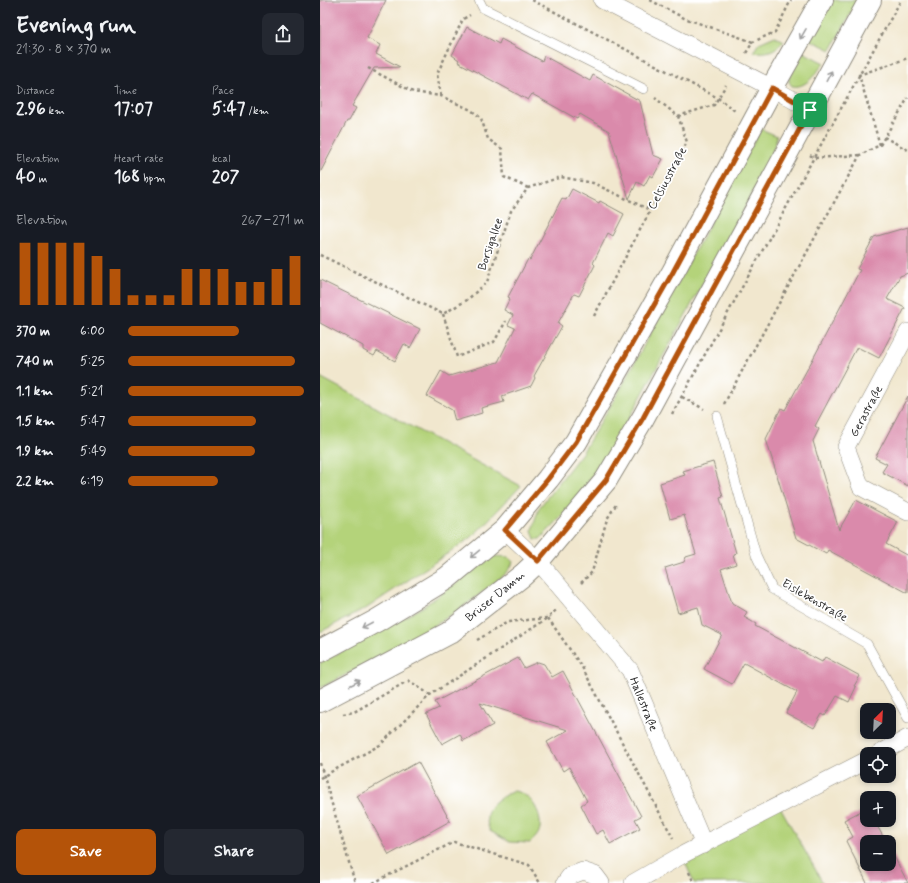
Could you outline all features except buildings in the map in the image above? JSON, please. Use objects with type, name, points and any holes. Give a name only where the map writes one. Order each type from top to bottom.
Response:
[{"type":"street","points":[[602,0],[772,88],[810,110]]},
{"type":"street","points":[[320,651],[447,578],[505,530],[548,479],[576,442],[673,272],[772,88],[822,0]]},
{"type":"street","name":"Brüser Damm","points":[[320,701],[449,633],[523,575],[538,561],[606,480],[643,418],[870,0]]},
{"type":"street","name":"Gerastraße","points":[[908,332],[846,447],[861,487],[908,512]]},
{"type":"street","name":"Hallestraße","points":[[505,530],[538,561],[630,670],[704,845]]},
{"type":"street","points":[[892,747],[908,738]]},
{"type":"street","points":[[633,883],[682,855],[860,764]]},
{"type":"street","points":[[565,883],[570,876],[583,871],[595,875],[601,883]]},
{"type":"lane","points":[[481,4],[644,89]]},
{"type":"lane","name":"Eislebenstraße","points":[[717,416],[756,555],[772,589],[867,644],[908,718]]},
{"type":"path","points":[[532,0],[718,98],[734,110]]},
{"type":"path","points":[[650,0],[684,18],[753,42]]},
{"type":"path","points":[[747,51],[753,42],[776,32],[791,0]]},
{"type":"path","points":[[670,417],[814,158],[858,75],[901,0]]},
{"type":"path","points":[[440,96],[436,74],[463,19],[481,4]]},
{"type":"path","points":[[858,75],[908,58]]},
{"type":"path","points":[[368,68],[413,92],[440,96],[471,110],[481,118],[488,139],[502,149],[504,177],[528,188],[561,177],[593,183],[650,210]]},
{"type":"path","points":[[858,75],[880,145]]},
{"type":"path","points":[[644,89],[678,116],[714,105],[723,91]]},
{"type":"path","points":[[814,158],[860,155],[880,145],[908,98]]},
{"type":"path","name":"Celsiusstraße","points":[[594,316],[687,142],[678,116]]},
{"type":"path","points":[[884,137],[908,150]]},
{"type":"path","points":[[682,397],[717,416],[860,155]]},
{"type":"path","name":"Borsigallee","points":[[444,314],[467,300],[487,282],[511,211],[528,188]]},
{"type":"path","points":[[320,255],[444,314],[456,357],[494,342],[506,321]]},
{"type":"path","points":[[320,778],[380,744],[430,695],[548,618],[592,572],[607,519],[619,498]]},
{"type":"path","points":[[548,618],[582,667],[682,855]]},
{"type":"path","points":[[408,680],[430,695]]},
{"type":"path","points":[[320,763],[356,883]]},
{"type":"path","points":[[373,883],[454,842],[530,865],[540,883]]},
{"type":"green space","points":[[832,0],[858,0],[831,50],[810,40]]},
{"type":"green space","points":[[775,36],[784,41],[777,48],[770,51],[753,52],[759,43]]},
{"type":"green space","points":[[803,52],[824,63],[806,83],[792,86],[789,82],[789,78]]},
{"type":"green space","points":[[761,129],[777,136],[770,161],[614,446],[568,510],[540,539],[535,539],[532,530],[539,508],[582,453],[621,388]]},
{"type":"green space","points":[[320,377],[521,486],[472,537],[367,608],[320,632]]},
{"type":"green space","points":[[494,556],[509,557],[513,561],[512,565],[503,576],[474,599],[453,614],[410,640],[320,688],[320,663],[420,609]]},
{"type":"green space","points":[[514,791],[525,795],[530,799],[539,816],[539,833],[530,843],[509,842],[490,831],[488,825],[488,811],[494,803]]},
{"type":"green space","points":[[779,805],[823,883],[694,883],[682,855]]},
{"type":"route","points":[[772,88],[810,110],[788,154],[643,418],[606,480],[538,561],[505,530],[548,479],[576,442],[673,272],[772,88]]}]
